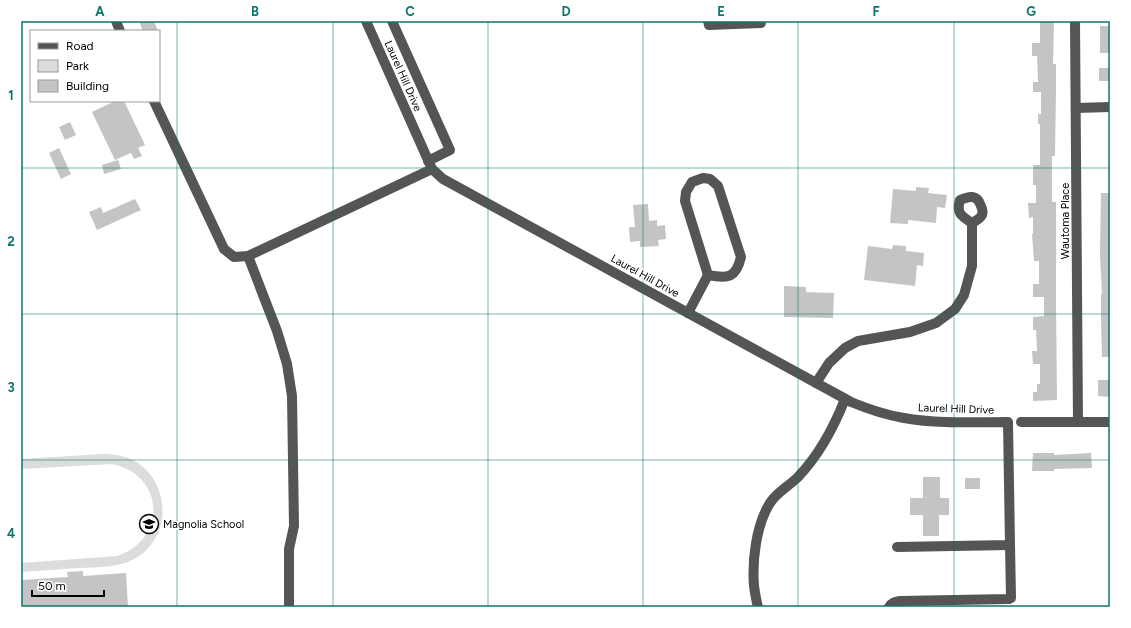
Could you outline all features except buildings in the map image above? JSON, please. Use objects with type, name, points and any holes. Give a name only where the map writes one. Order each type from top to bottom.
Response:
[{"type":"street","name":"Laurel Hill Drive","points":[[366,21],[430,165],[443,179],[844,399],[877,412],[904,418],[947,422],[1008,422],[1010,545]]},
{"type":"street","points":[[154,102],[224,249],[234,257],[248,256],[430,165],[450,150],[392,21]]},
{"type":"street","points":[[708,21],[709,26],[761,23]]},
{"type":"street","name":"Wautoma Place","points":[[1075,21],[1078,422]]},
{"type":"street","points":[[1076,108],[1110,107]]},
{"type":"street","points":[[688,313],[708,275],[685,201],[686,192],[692,182],[703,178],[710,179],[718,186],[741,257],[734,274],[722,278],[708,275]]},
{"type":"street","points":[[816,383],[829,363],[844,348],[858,341],[917,330],[936,323],[955,309],[964,295],[972,266],[972,223]]},
{"type":"street","points":[[248,256],[277,331],[287,364],[292,396],[294,526],[289,549],[289,607]]},
{"type":"street","points":[[758,607],[754,586],[755,553],[758,529],[764,514],[770,503],[780,491],[797,478],[809,465],[838,418],[844,399]]},
{"type":"street","points":[[1021,422],[1110,422]]},
{"type":"street","points":[[889,607],[890,604],[900,601],[1009,603],[1010,598],[1010,545],[897,547]]},
{"type":"green space","points":[[103,454],[121,456],[138,463],[149,473],[157,485],[161,498],[162,511],[161,525],[156,538],[147,549],[136,558],[123,564],[101,567],[21,572],[21,563],[117,556],[134,548],[145,536],[152,522],[153,507],[150,493],[142,480],[129,470],[111,464],[21,469],[21,459]]},
{"type":"place","name":"Magnolia School","points":[[149,524]]}]
